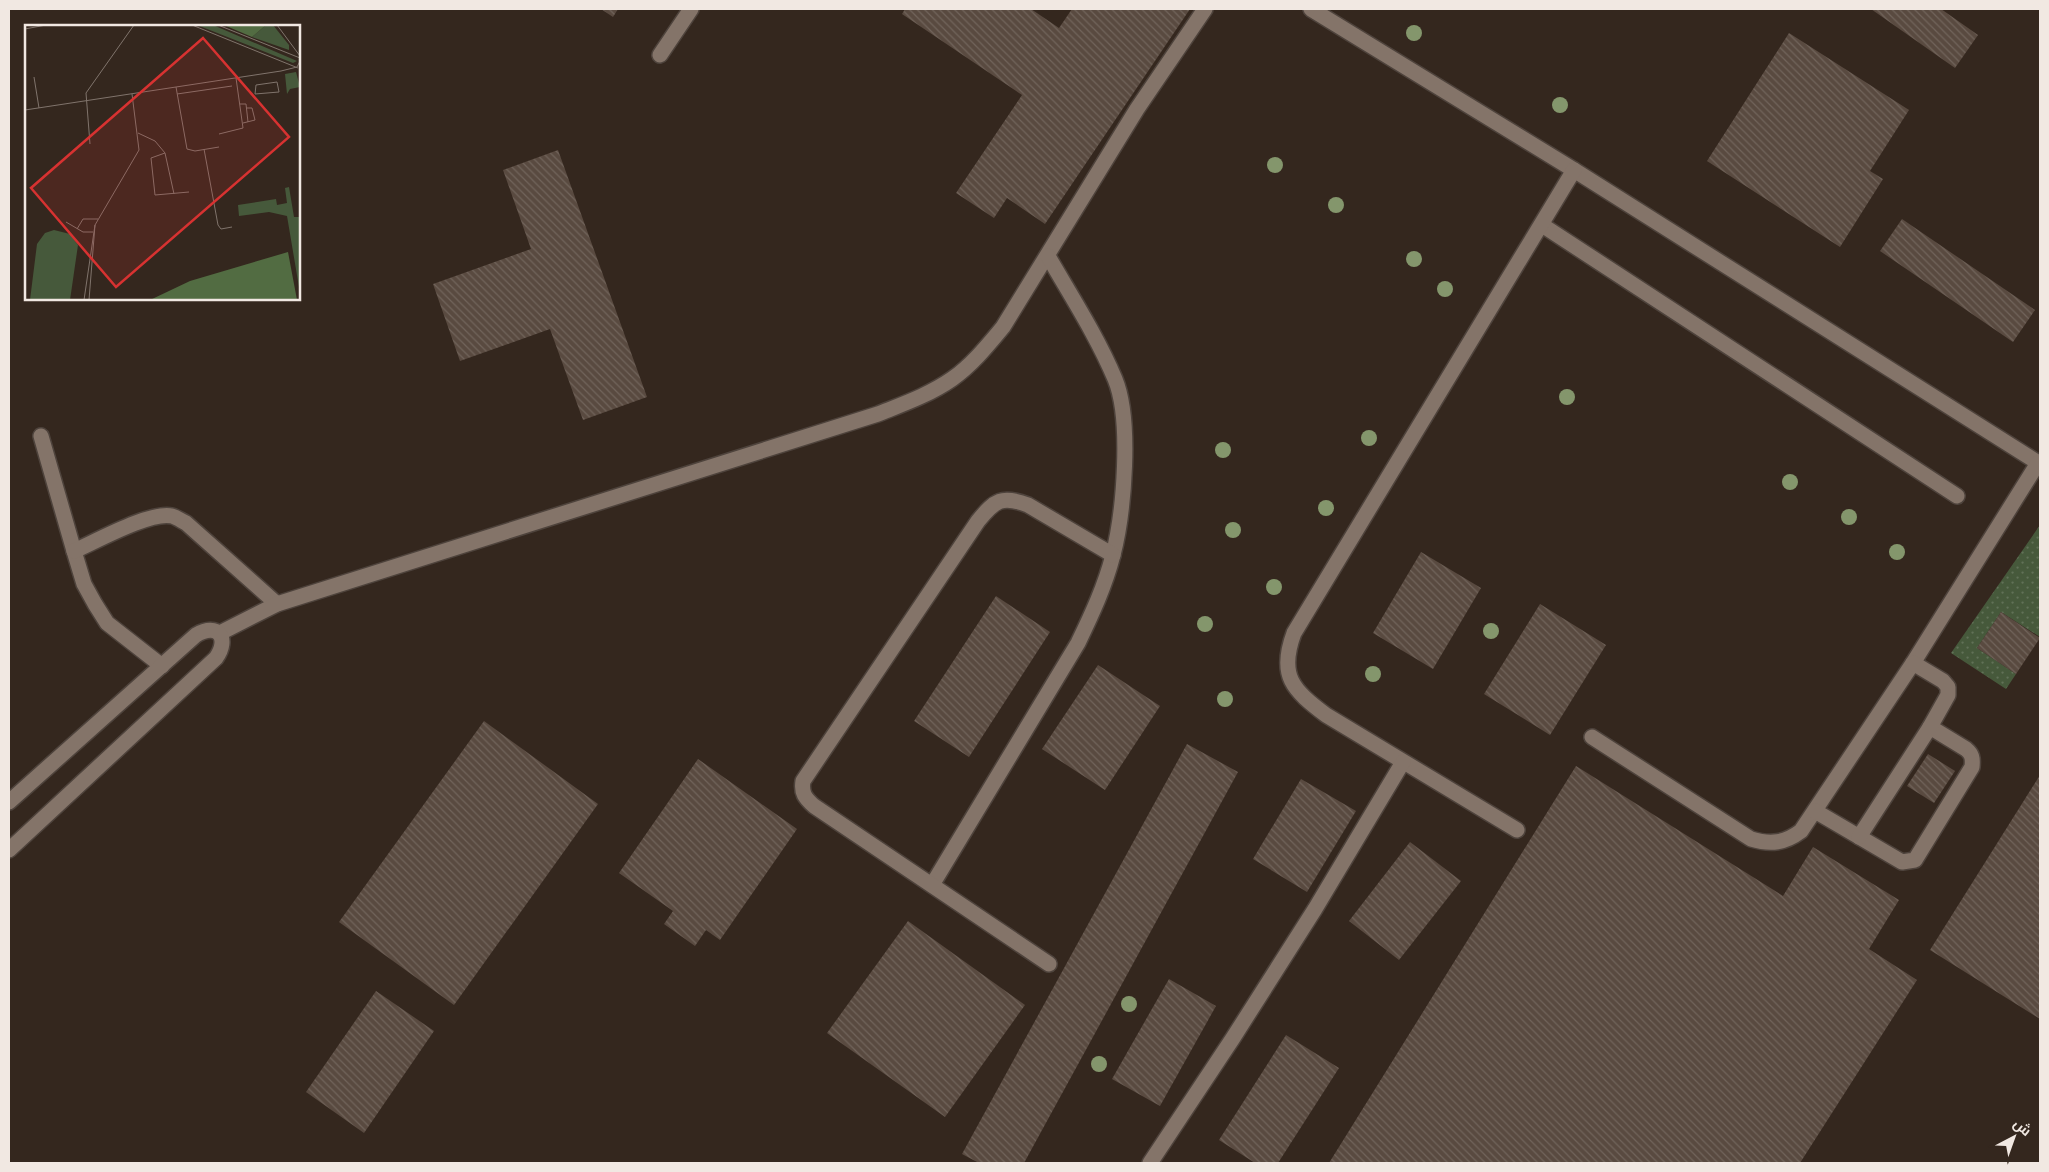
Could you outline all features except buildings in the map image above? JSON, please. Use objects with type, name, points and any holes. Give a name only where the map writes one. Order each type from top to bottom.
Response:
[{"type":"lane","points":[[660,55],[691,9]]},
{"type":"lane","points":[[220,633],[276,604],[878,414],[919,398],[952,379],[979,356],[1004,326],[1137,108],[1205,9]]},
{"type":"lane","points":[[1311,9],[1574,170],[2039,463],[1913,663],[1801,831],[1790,839],[1777,843],[1764,843],[1751,839],[1592,737]]},
{"type":"lane","points":[[1517,830],[1326,715],[1308,701],[1294,685],[1286,668],[1287,650],[1294,633],[1574,170]]},
{"type":"lane","points":[[1542,224],[1957,496]]},
{"type":"lane","points":[[932,885],[1078,643],[1098,602],[1113,555],[1121,503],[1124,414],[1116,381],[1102,352],[1048,256]]},
{"type":"lane","points":[[41,436],[84,584],[108,623],[162,666]]},
{"type":"lane","points":[[1049,964],[814,806],[806,799],[802,790],[803,781],[978,521],[989,508],[1000,500],[1013,499],[1028,505],[1113,555]]},
{"type":"lane","points":[[74,551],[143,520],[159,516],[173,516],[186,523],[276,604]]},
{"type":"lane","points":[[9,802],[196,635],[205,630],[213,630],[220,633],[223,640],[222,650],[216,658],[9,850]]},
{"type":"lane","points":[[1859,837],[1930,727],[1948,695],[1948,687],[1943,681],[1913,663]]},
{"type":"lane","points":[[1814,811],[1902,862],[1915,860],[1972,767],[1973,759],[1966,748],[1930,727]]},
{"type":"lane","points":[[1150,1163],[1310,918],[1403,762]]},
{"type":"green space","points":[[2040,525],[2040,637],[2001,612],[1977,648],[2016,674],[2006,689],[1951,653]]}]
